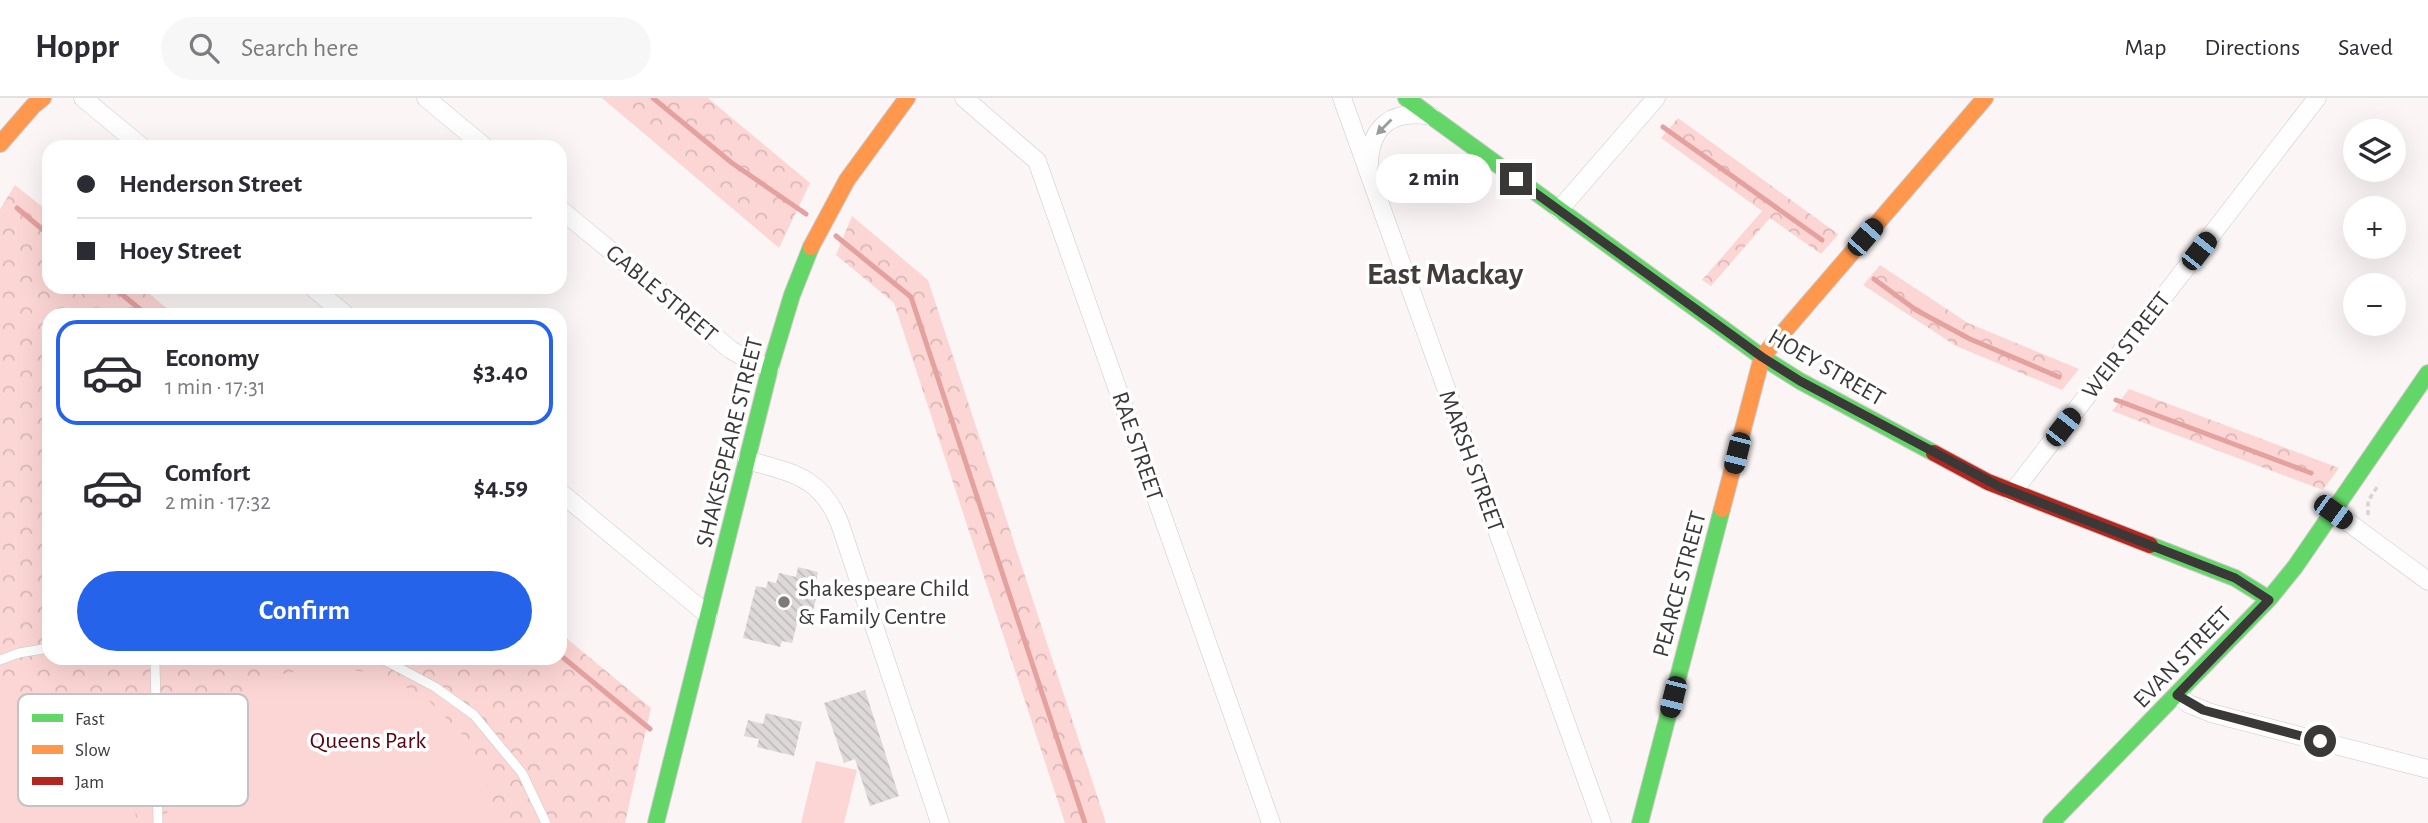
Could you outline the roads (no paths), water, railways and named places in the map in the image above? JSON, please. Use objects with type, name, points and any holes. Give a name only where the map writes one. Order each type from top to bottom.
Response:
[{"type":"street","points":[[0,144],[43,98]]},
{"type":"street","points":[[83,98],[134,140]]},
{"type":"street","points":[[426,98],[477,140]]},
{"type":"street","name":"SHAKESPEARE STREET","points":[[656,823],[770,368],[790,299],[812,244],[834,202],[873,142],[907,98]]},
{"type":"street","name":"RAE STREET","points":[[964,98],[1037,161],[1271,823]]},
{"type":"street","name":"MARSH STREET","points":[[1342,98],[1602,823]]},
{"type":"street","name":"HOEY STREET","points":[[1406,98],[1762,357],[1812,388],[2012,493],[2235,578],[2269,600]]},
{"type":"street","points":[[1559,210],[1656,98]]},
{"type":"street","points":[[1762,357],[1985,98]]},
{"type":"street","name":"WEIR STREET","points":[[2012,493],[2317,98]]},
{"type":"street","points":[[1370,174],[1371,149],[1377,132],[1384,124],[1403,115],[1431,116]]},
{"type":"street","name":"GABLE STREET","points":[[567,215],[731,350],[770,368]]},
{"type":"street","points":[[320,294],[338,308]]},
{"type":"street","name":"PEARCE STREET","points":[[1640,823],[1762,357]]},
{"type":"street","name":"EVAN STREET","points":[[2051,823],[2269,600],[2295,567],[2428,373]]},
{"type":"street","points":[[747,460],[809,481],[822,492],[832,506],[940,823]]},
{"type":"street","points":[[567,498],[708,615]]},
{"type":"street","points":[[2333,512],[2428,581]]},
{"type":"street","points":[[2177,695],[2203,710],[2428,769]]},
{"type":"lane","points":[[0,660],[42,649]]},
{"type":"lane","points":[[155,665],[156,694]]},
{"type":"lane","points":[[394,665],[435,687],[474,715],[522,773],[546,823]]},
{"type":"waterway","points":[[653,98],[732,163],[806,214]]},
{"type":"waterway","points":[[1663,127],[1822,240]]},
{"type":"waterway","points":[[17,208],[42,229]]},
{"type":"waterway","points":[[836,236],[911,297],[1085,823]]},
{"type":"waterway","points":[[1874,279],[1916,310],[1970,339],[2059,377]]},
{"type":"waterway","points":[[122,294],[138,308]]},
{"type":"waterway","points":[[2116,400],[2311,473]]},
{"type":"waterway","points":[[567,661],[650,729]]},
{"type":"place","name":"Shakespeare Child & Family Centre","points":[[784,602]]},
{"type":"district","name":"East Mackay","points":[[1445,273]]},
{"type":"park label","name":"Queens Park","points":[[368,740]]}]
